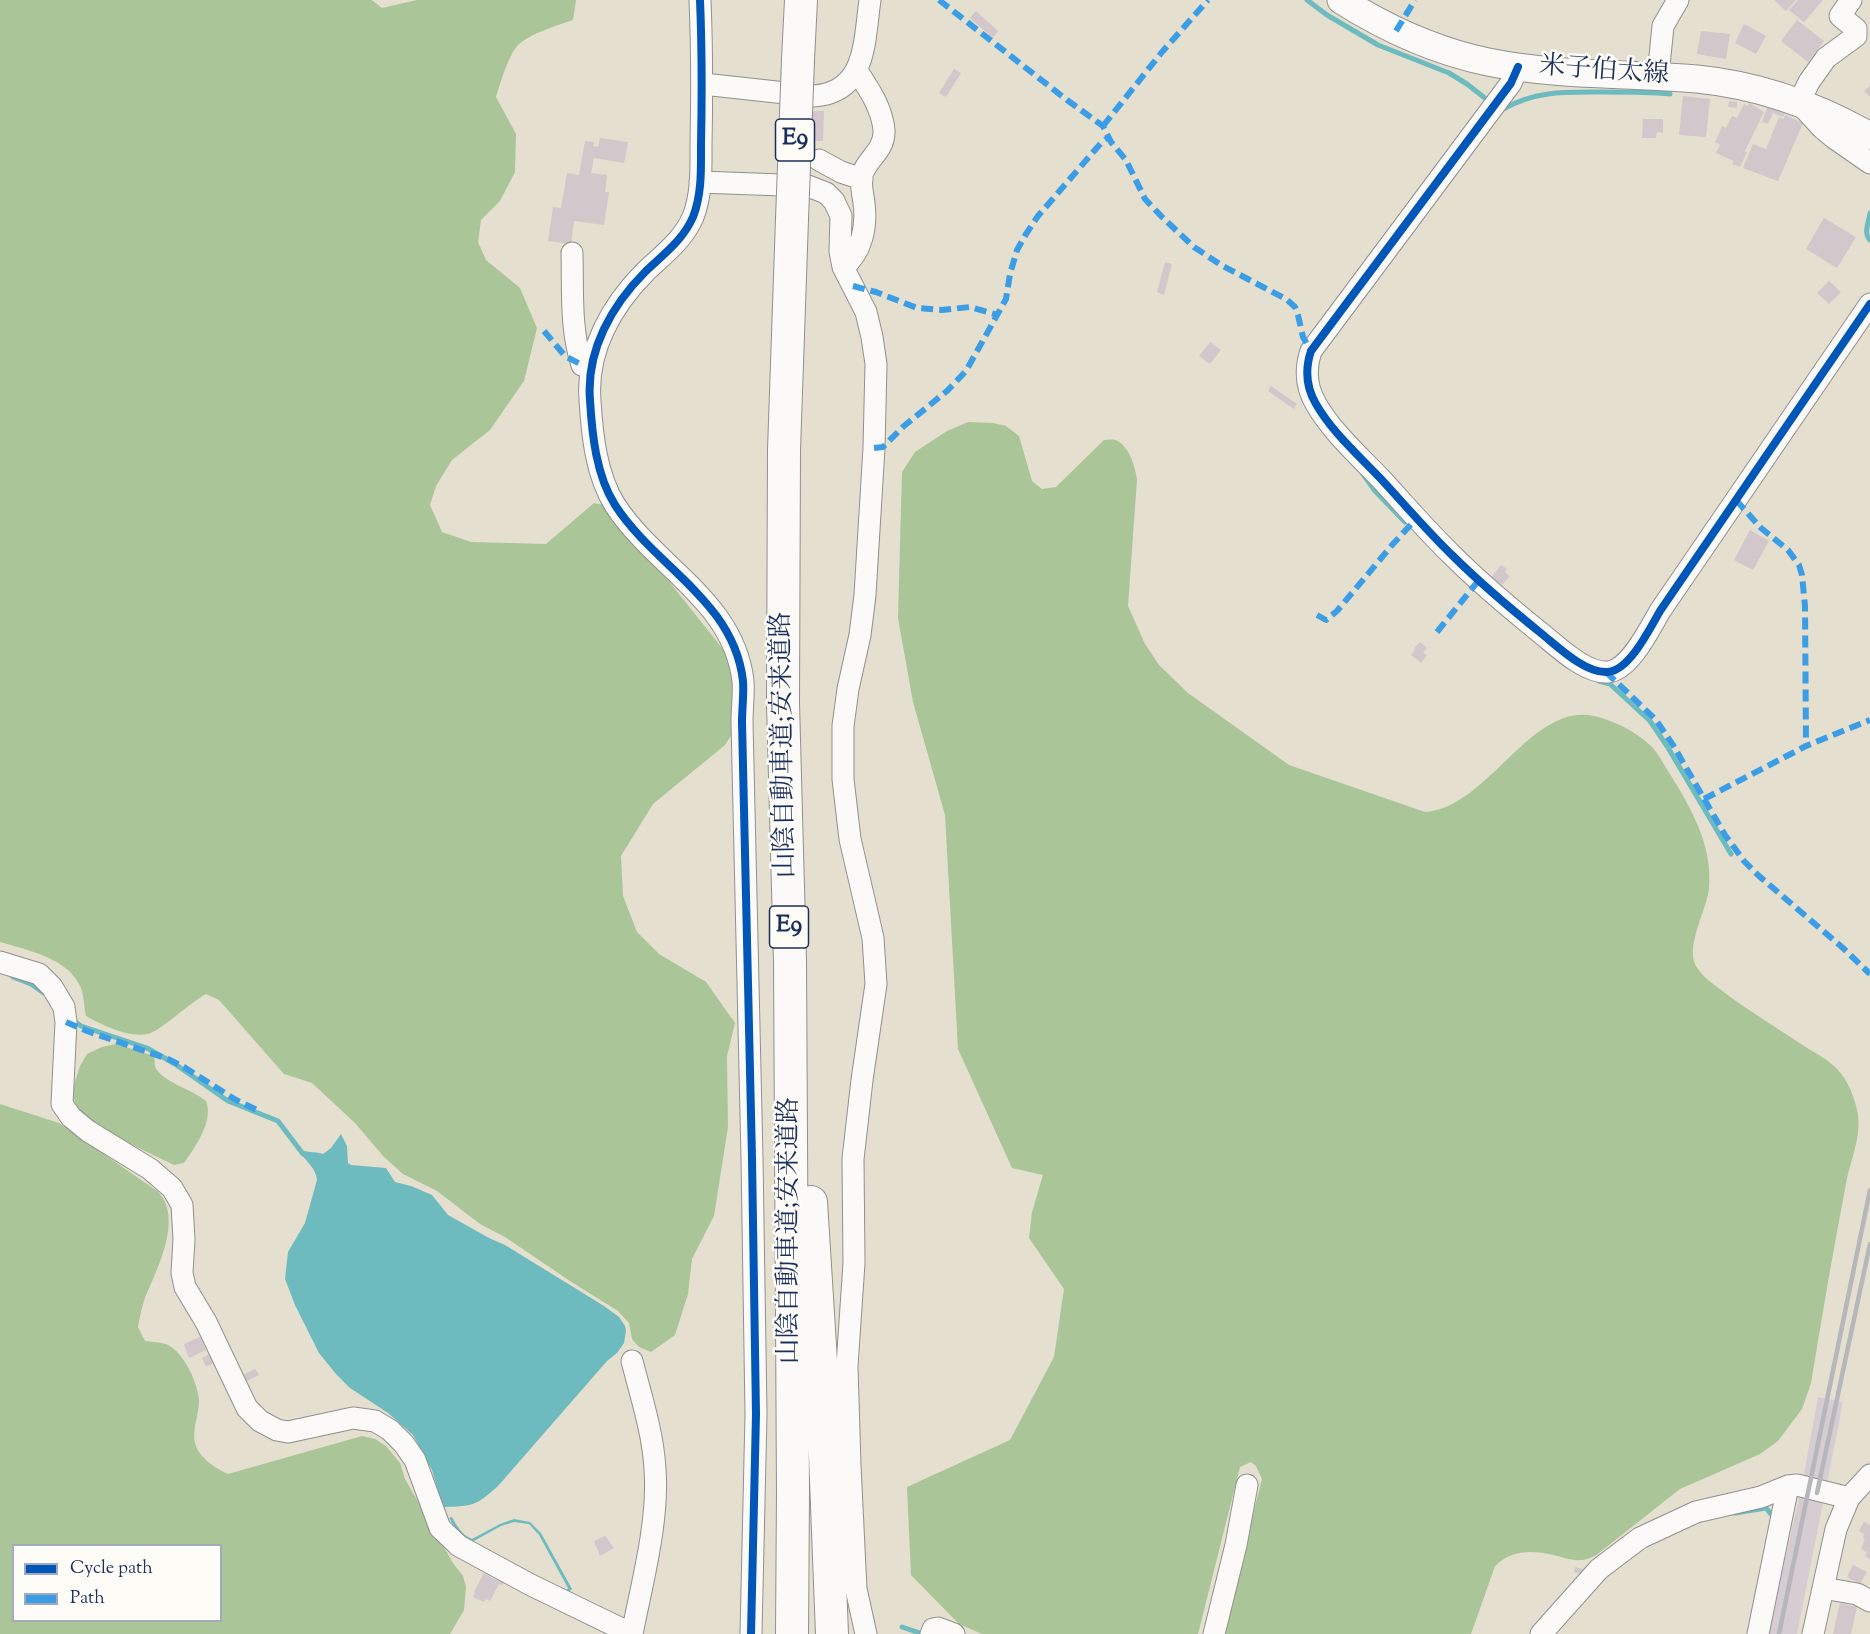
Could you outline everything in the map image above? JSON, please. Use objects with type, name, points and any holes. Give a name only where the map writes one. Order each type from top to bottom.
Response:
[{"type":"highway","name":"山陰自動車道;安来道路","points":[[792,1634],[790,962],[783,703],[784,496],[801,0]]},
{"type":"highway","points":[[790,962],[822,1378],[832,1634]]},
{"type":"highway","points":[[771,1634],[784,1216],[791,1144]]},
{"type":"main road","name":"米子伯太線","points":[[1341,0],[1414,39],[1463,56],[1546,70],[1699,79],[1730,84],[1768,92],[1800,103],[1847,123],[1870,136]]},
{"type":"street","points":[[700,0],[703,84],[700,182],[695,210],[683,235],[633,285],[603,329],[591,369],[590,398],[599,468],[614,504],[712,609],[735,647],[743,682],[756,1414],[751,1634]]},
{"type":"street","points":[[703,84],[813,96],[825,96],[836,92],[848,84],[857,71],[870,0]]},
{"type":"street","points":[[1658,76],[1663,26],[1678,0]]},
{"type":"street","points":[[1846,6],[1840,16],[1856,29],[1857,33],[1826,58],[1809,82],[1800,103],[1822,128],[1870,163]]},
{"type":"street","points":[[1518,67],[1511,83],[1311,351],[1306,366],[1308,384],[1315,402],[1336,431],[1452,555],[1500,600],[1577,661],[1606,672],[1617,669],[1636,651],[1660,611],[1870,304]]},
{"type":"street","points":[[843,267],[851,261],[862,238],[865,204],[862,179],[866,166],[879,151],[884,132],[879,107],[857,71]]},
{"type":"street","points":[[819,160],[841,172],[862,179]]},
{"type":"street","points":[[700,182],[808,186],[826,193],[839,208],[842,216],[840,251],[843,267],[866,312],[876,364],[874,448],[865,595],[861,635],[848,689],[843,726],[843,779],[850,839],[873,938],[876,984],[853,1159],[854,1263],[847,1366],[856,1588],[866,1634]]},
{"type":"street","points":[[572,253],[574,319],[579,355],[582,365],[591,369]]},
{"type":"street","points":[[0,962],[39,974],[52,987],[64,1007],[66,1022],[62,1104],[71,1117],[88,1131],[150,1169],[172,1188],[182,1205],[184,1221],[182,1273],[185,1287],[206,1322],[247,1408],[260,1421],[277,1430],[288,1432],[353,1418],[375,1421],[390,1430],[404,1443],[415,1460],[440,1528],[459,1546],[531,1586],[632,1634],[654,1511],[655,1469],[647,1415],[632,1361]]},
{"type":"street","points":[[1814,1634],[1836,1529],[1849,1498],[1870,1475]]},
{"type":"street","points":[[1214,1634],[1236,1545],[1247,1485]]},
{"type":"street","points":[[1541,1634],[1599,1569],[1640,1538],[1696,1512],[1761,1497],[1788,1486],[1797,1485],[1849,1498]]},
{"type":"street","points":[[1758,1634],[1788,1486]]},
{"type":"street","points":[[1823,1588],[1857,1594],[1870,1601]]},
{"type":"street","points":[[931,1634],[933,1629],[938,1628],[954,1634]]},
{"type":"shaded area","points":[[1818,1397],[1843,1402],[1797,1634],[1768,1634],[1802,1485]]},
{"type":"green space","points":[[0,0],[372,0],[382,8],[417,0],[576,0],[573,20],[536,34],[518,45],[508,62],[496,97],[516,134],[515,172],[500,201],[481,220],[478,242],[486,260],[520,288],[537,328],[524,381],[490,430],[452,460],[436,486],[430,505],[442,532],[471,542],[546,544],[594,503],[609,506],[730,658],[738,687],[734,731],[725,745],[653,804],[621,856],[623,896],[637,932],[659,954],[706,982],[735,1023],[727,1056],[728,1127],[714,1216],[692,1259],[688,1294],[675,1335],[651,1352],[639,1347],[632,1339],[629,1323],[618,1311],[505,1237],[480,1224],[437,1191],[403,1174],[384,1157],[355,1123],[312,1083],[284,1074],[219,1000],[206,994],[153,1032],[141,1035],[124,1032],[86,1016],[81,988],[67,969],[34,952],[0,942]]},
{"type":"green space","points":[[968,422],[1006,426],[1019,436],[1032,481],[1042,489],[1056,487],[1104,440],[1115,440],[1124,446],[1133,462],[1137,479],[1128,606],[1145,644],[1159,665],[1188,693],[1289,765],[1425,812],[1448,806],[1469,793],[1529,739],[1550,725],[1571,716],[1594,716],[1610,721],[1645,741],[1658,755],[1684,798],[1704,841],[1709,888],[1693,948],[1696,966],[1706,978],[1734,1000],[1830,1062],[1842,1074],[1851,1091],[1858,1115],[1858,1133],[1841,1209],[1811,1383],[1802,1409],[1778,1441],[1760,1454],[1680,1489],[1595,1556],[1578,1560],[1530,1552],[1515,1554],[1501,1561],[1495,1566],[1471,1634],[1222,1634],[1262,1479],[1256,1466],[1251,1462],[1240,1467],[1198,1634],[982,1634],[959,1624],[911,1575],[907,1487],[1010,1440],[1054,1357],[1064,1289],[1029,1238],[1032,1212],[1043,1175],[1012,1168],[958,1049],[945,815],[913,702],[898,618],[902,472],[915,452],[947,431]]},
{"type":"green space","points":[[116,1044],[154,1056],[155,1067],[161,1075],[206,1101],[208,1109],[205,1125],[198,1142],[184,1163],[174,1165],[110,1134],[78,1114],[72,1091],[80,1066],[87,1054]]},
{"type":"green space","points":[[0,1104],[59,1123],[157,1191],[164,1201],[169,1224],[167,1237],[141,1311],[138,1327],[145,1341],[168,1345],[185,1361],[198,1394],[195,1443],[204,1458],[228,1474],[362,1436],[375,1439],[386,1446],[400,1463],[405,1479],[453,1563],[463,1576],[466,1587],[464,1610],[450,1634],[0,1634]]},
{"type":"water","points":[[341,1134],[347,1146],[348,1163],[386,1168],[395,1182],[432,1195],[448,1215],[505,1245],[604,1306],[619,1317],[625,1326],[624,1343],[617,1353],[607,1361],[498,1486],[474,1504],[443,1507],[432,1470],[413,1435],[388,1413],[350,1388],[336,1374],[319,1353],[285,1279],[288,1252],[305,1223],[317,1180],[312,1167],[298,1149],[323,1154],[331,1148]]},
{"type":"water","points":[[452,1517],[463,1533],[472,1539],[514,1519],[530,1522],[541,1533],[572,1589],[568,1593],[566,1591],[568,1588],[539,1535],[529,1524],[514,1522],[501,1526],[472,1542],[456,1529],[449,1518]]},
{"type":"building","points":[[1774,0],[1796,0],[1786,11]]},
{"type":"building","points":[[1798,0],[1823,0],[1804,22],[1789,10]]},
{"type":"building","points":[[976,11],[998,31],[993,38],[970,18]]},
{"type":"building","points":[[1797,20],[1824,41],[1808,62],[1781,41]]},
{"type":"building","points":[[1744,24],[1766,36],[1756,54],[1735,43]]},
{"type":"building","points":[[1701,31],[1730,34],[1726,59],[1697,54]]},
{"type":"building","points":[[954,69],[961,73],[946,97],[939,93]]},
{"type":"building","points":[[1870,86],[1870,97],[1864,91]]},
{"type":"building","points":[[1683,96],[1710,99],[1706,137],[1679,135]]},
{"type":"building","points":[[1729,101],[1737,102],[1737,108],[1728,107]]},
{"type":"building","points":[[1749,103],[1764,112],[1745,151],[1747,152],[1740,167],[1732,164],[1734,161],[1716,153],[1720,145],[1715,142],[1722,126],[1726,128],[1732,116],[1737,118],[1744,104],[1748,106]]},
{"type":"building","points":[[1768,105],[1786,111],[1783,117],[1773,113],[1768,124],[1762,122]]},
{"type":"building","points":[[810,111],[824,111],[823,141],[810,141]]},
{"type":"building","points":[[1785,115],[1803,123],[1778,181],[1743,168],[1753,144],[1766,149],[1779,117],[1784,119]]},
{"type":"building","points":[[1643,119],[1663,119],[1663,133],[1657,132],[1656,138],[1642,138]]},
{"type":"building","points":[[600,138],[628,142],[624,163],[594,158],[591,173],[607,175],[605,192],[609,192],[604,225],[574,221],[571,244],[548,241],[553,207],[561,208],[567,173],[579,175],[585,141],[594,142],[593,146],[598,147]]},
{"type":"building","points":[[1824,218],[1856,237],[1837,268],[1806,249]]},
{"type":"building","points":[[1165,262],[1172,264],[1164,295],[1157,292]]},
{"type":"building","points":[[1829,281],[1841,292],[1829,304],[1817,293]]},
{"type":"building","points":[[1210,342],[1221,350],[1210,364],[1199,356]]},
{"type":"building","points":[[1271,386],[1297,404],[1294,409],[1268,391]]},
{"type":"building","points":[[1750,530],[1769,541],[1753,570],[1734,560]]},
{"type":"building","points":[[1501,565],[1507,569],[1505,572],[1510,576],[1498,586],[1490,579]]},
{"type":"building","points":[[1420,642],[1427,648],[1423,653],[1427,655],[1421,663],[1411,655]]},
{"type":"building","points":[[200,1337],[206,1350],[189,1358],[184,1344]]},
{"type":"building","points":[[213,1352],[217,1361],[206,1367],[202,1358]]},
{"type":"building","points":[[255,1369],[259,1375],[247,1381],[243,1375]]},
{"type":"building","points":[[1864,1522],[1870,1525],[1870,1559],[1865,1556],[1867,1552],[1861,1549],[1865,1539],[1864,1534],[1859,1531]]},
{"type":"building","points":[[605,1536],[614,1548],[600,1556],[594,1541]]},
{"type":"building","points":[[1853,1565],[1867,1572],[1860,1584],[1847,1577]]},
{"type":"building","points":[[1575,1567],[1586,1570],[1585,1575],[1574,1572]]},
{"type":"building","points":[[484,1573],[496,1580],[498,1577],[505,1581],[502,1585],[499,1584],[490,1601],[486,1599],[484,1602],[473,1597]]},
{"type":"building","points":[[1840,1603],[1857,1607],[1851,1634],[1833,1634]]},
{"type":"waterway","points":[[1307,0],[1327,15],[1378,45],[1449,73],[1490,102]]},
{"type":"waterway","points":[[1503,109],[1528,98],[1552,93],[1670,94]]},
{"type":"waterway","points":[[1870,213],[1867,231],[1870,240]]},
{"type":"waterway","points":[[1363,474],[1375,491],[1405,522]]},
{"type":"waterway","points":[[1599,681],[1610,684],[1650,721],[1731,854]]},
{"type":"waterway","points":[[13,977],[31,984],[44,993]]},
{"type":"waterway","points":[[74,1021],[81,1026],[147,1048],[175,1064],[228,1101],[278,1121],[303,1154]]},
{"type":"waterway","points":[[1735,1513],[1766,1508],[1775,1519]]},
{"type":"waterway","points":[[902,1627],[920,1633]]},
{"type":"railway","points":[[1779,1634],[1870,1190]]},
{"type":"railway","points":[[1817,1493],[1870,1244]]},
{"type":"marked path","points":[[939,0],[1103,126],[1111,142],[1126,160],[1145,199],[1194,247],[1221,265],[1286,299],[1295,307],[1303,337],[1311,351]]},
{"type":"marked path","points":[[1103,126],[1162,52],[1208,0]]},
{"type":"marked path","points":[[1396,31],[1415,0]]},
{"type":"marked path","points":[[874,448],[883,447],[904,426],[947,391],[966,371],[1006,299],[1017,250],[1026,234],[1038,216],[1101,143],[1109,137]]},
{"type":"marked path","points":[[853,286],[876,292],[917,308],[942,310],[970,307],[998,315]]},
{"type":"marked path","points":[[544,331],[565,356],[582,365]]},
{"type":"marked path","points":[[1736,500],[1761,528],[1788,550],[1799,565],[1802,575],[1805,606],[1806,746]]},
{"type":"marked path","points":[[1317,615],[1326,620],[1337,611],[1417,518]]},
{"type":"marked path","points":[[1437,632],[1479,580]]},
{"type":"marked path","points":[[1606,672],[1656,720],[1725,835],[1744,861],[1870,974]]},
{"type":"marked path","points":[[1704,799],[1806,746],[1870,720]]},
{"type":"marked path","points":[[66,1022],[168,1059],[236,1100],[261,1112]]},
{"type":"cycle path","points":[[700,0],[701,172],[696,208],[689,225],[678,240],[634,284],[612,314],[597,346],[592,364],[590,400],[599,468],[615,505],[632,527],[691,586],[725,628],[737,653],[743,681],[756,1414],[751,1634]]},
{"type":"cycle path","points":[[1518,67],[1511,83],[1311,351],[1308,378],[1310,391],[1322,414],[1435,538],[1496,596],[1573,659],[1591,669],[1608,672],[1616,670],[1631,656],[1870,304]]}]
